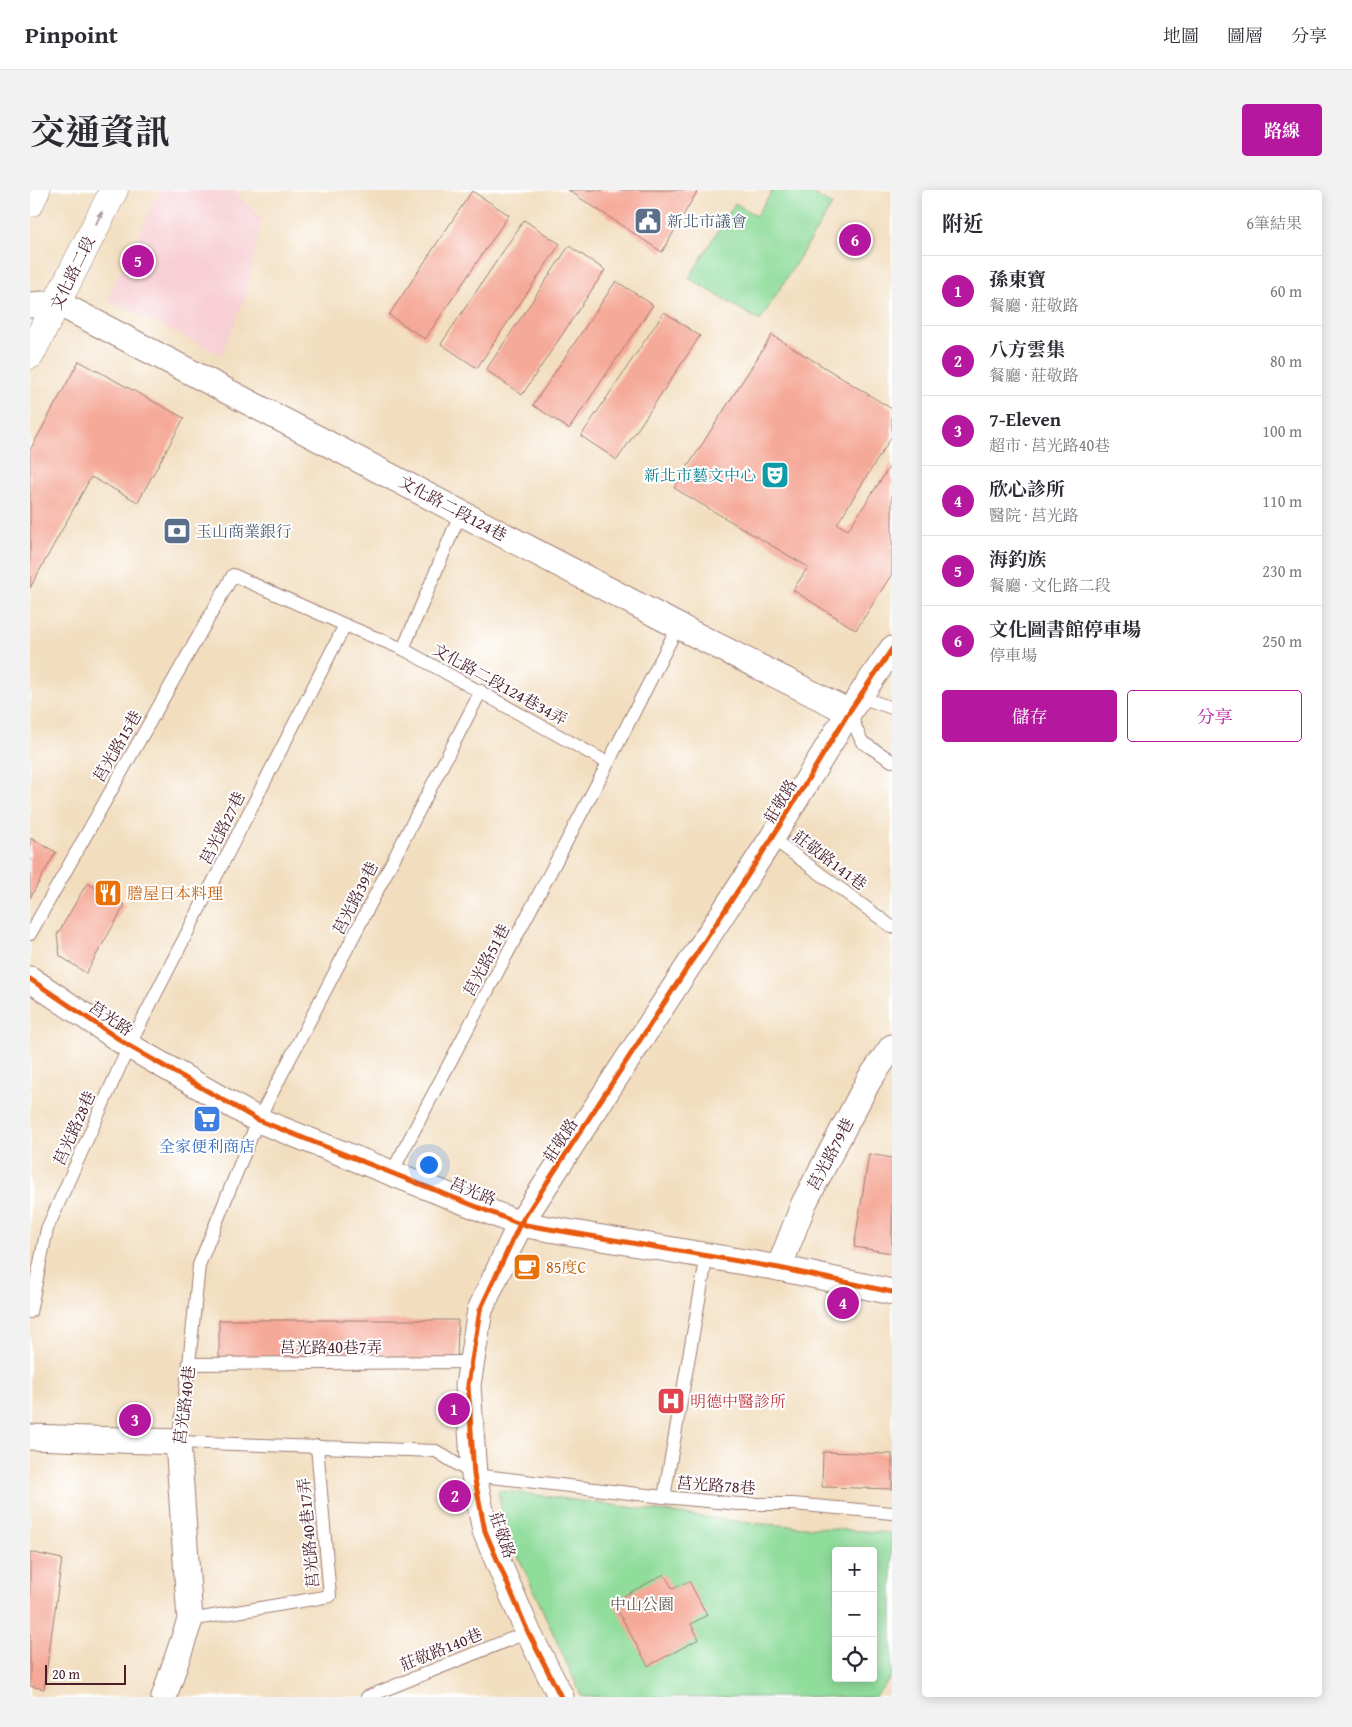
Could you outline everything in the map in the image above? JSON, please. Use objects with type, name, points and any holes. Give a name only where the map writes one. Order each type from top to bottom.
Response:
[{"type":"main road","points":[[30,203],[36,190]]},
{"type":"main road","name":"文化路二段","points":[[30,355],[114,190]]},
{"type":"street","points":[[30,305],[58,303]]},
{"type":"street","name":"文化路二段124巷","points":[[58,303],[678,626],[855,704]]},
{"type":"street","name":"莊敬路","points":[[561,1697],[528,1632],[485,1531],[474,1475],[468,1385],[480,1310],[520,1224],[772,838],[855,704],[892,649]]},
{"type":"street","name":"莒光路","points":[[30,979],[129,1046],[258,1120],[520,1224],[779,1268],[892,1292]]},
{"type":"street","name":"莒光路79巷","points":[[779,1268],[804,1203],[869,1080],[892,1047]]},
{"type":"street","points":[[30,1437],[178,1442]]},
{"type":"street","name":"莒光路40巷","points":[[164,1697],[190,1620],[178,1442]]},
{"type":"lane","points":[[404,649],[461,512]]},
{"type":"lane","name":"文化路二段124巷34弄","points":[[233,575],[404,649],[608,763]]},
{"type":"lane","name":"莒光路15巷","points":[[30,934],[233,575]]},
{"type":"lane","name":"莒光路27巷","points":[[129,1046],[345,625]]},
{"type":"lane","points":[[608,763],[678,626]]},
{"type":"lane","name":"莒光路39巷","points":[[258,1120],[481,692]]},
{"type":"lane","points":[[892,708],[855,704],[862,742],[892,762]]},
{"type":"lane","name":"莒光路51巷","points":[[392,1172],[608,763]]},
{"type":"lane","name":"莊敬路141巷","points":[[772,838],[892,926]]},
{"type":"lane","name":"莒光路28巷","points":[[30,1312],[46,1229],[129,1046]]},
{"type":"lane","name":"莒光路40巷","points":[[178,1442],[189,1364],[199,1265],[258,1120]]},
{"type":"lane","name":"莒光路78巷","points":[[707,1255],[664,1497],[739,1504],[793,1504],[892,1513]]},
{"type":"lane","name":"莒光路40巷7弄","points":[[189,1364],[472,1362]]},
{"type":"lane","points":[[178,1442],[436,1451],[474,1475],[664,1497]]},
{"type":"lane","name":"莒光路40巷17弄","points":[[190,1620],[330,1596],[317,1446]]},
{"type":"lane","name":"莊敬路140巷","points":[[367,1697],[528,1632]]},
{"type":"shaded area","points":[[160,190],[233,190],[262,218],[246,295],[221,355],[107,299]]},
{"type":"green space","points":[[773,190],[807,190],[832,205],[760,321],[689,278],[735,203],[756,216]]},
{"type":"green space","name":"中山公園","points":[[498,1490],[749,1523],[892,1533],[892,1676],[875,1697],[582,1697],[505,1527]]},
{"type":"building","name":"新北市議會","points":[[568,190],[698,190],[662,252]]},
{"type":"building","points":[[472,191],[509,215],[425,339],[389,315]]},
{"type":"building","points":[[524,220],[560,244],[477,368],[441,344]]},
{"type":"building","points":[[569,246],[605,270],[522,395],[486,370]]},
{"type":"building","points":[[616,281],[653,305],[569,429],[533,405]]},
{"type":"building","points":[[664,312],[700,336],[617,460],[581,436]]},
{"type":"building","name":"新北市藝文中心","points":[[772,335],[892,409],[892,436],[837,524],[848,530],[892,463],[892,574],[856,630],[793,590],[808,567],[674,488]]},
{"type":"building","points":[[79,361],[184,418],[138,502],[91,477],[30,588],[30,450]]},
{"type":"building","points":[[30,838],[56,852],[30,898]]},
{"type":"building","points":[[87,883],[125,905],[86,973],[60,956],[57,935]]},
{"type":"building","points":[[869,1154],[892,1158],[892,1253],[854,1247]]},
{"type":"building","points":[[219,1320],[458,1320],[457,1363],[219,1362]]},
{"type":"building","points":[[823,1452],[892,1454],[892,1489],[822,1487]]},
{"type":"building","points":[[30,1552],[62,1559],[44,1689],[30,1686]]},
{"type":"building","points":[[664,1574],[673,1589],[689,1581],[707,1615],[691,1624],[699,1639],[648,1666],[613,1602]]},
{"type":"cycle path","points":[[561,1697],[528,1632],[485,1531],[474,1475],[468,1385],[480,1310],[520,1224],[772,838],[849,712],[892,649]]},
{"type":"cycle path","points":[[30,979],[129,1046],[258,1120],[520,1224],[779,1268],[892,1292]]},
{"type":"place","name":"新北市議會","points":[[648,221]]},
{"type":"place","name":"文化圖書館停車場","points":[[855,240]]},
{"type":"place","name":"海釣族","points":[[138,261]]},
{"type":"place","name":"新北市藝文中心","points":[[775,475]]},
{"type":"place","name":"玉山商業銀行","points":[[177,531]]},
{"type":"place","name":"謄屋日本料理","points":[[108,893]]},
{"type":"place","name":"全家便利商店","points":[[207,1119]]},
{"type":"place","name":"85度C","points":[[527,1267]]},
{"type":"place","name":"欣心診所","points":[[843,1303]]},
{"type":"place","name":"明德中醫診所","points":[[671,1401]]},
{"type":"place","name":"孫東寶","points":[[454,1409]]},
{"type":"place","name":"7-Eleven","points":[[135,1420]]},
{"type":"place","name":"八方雲集","points":[[455,1496]]}]
